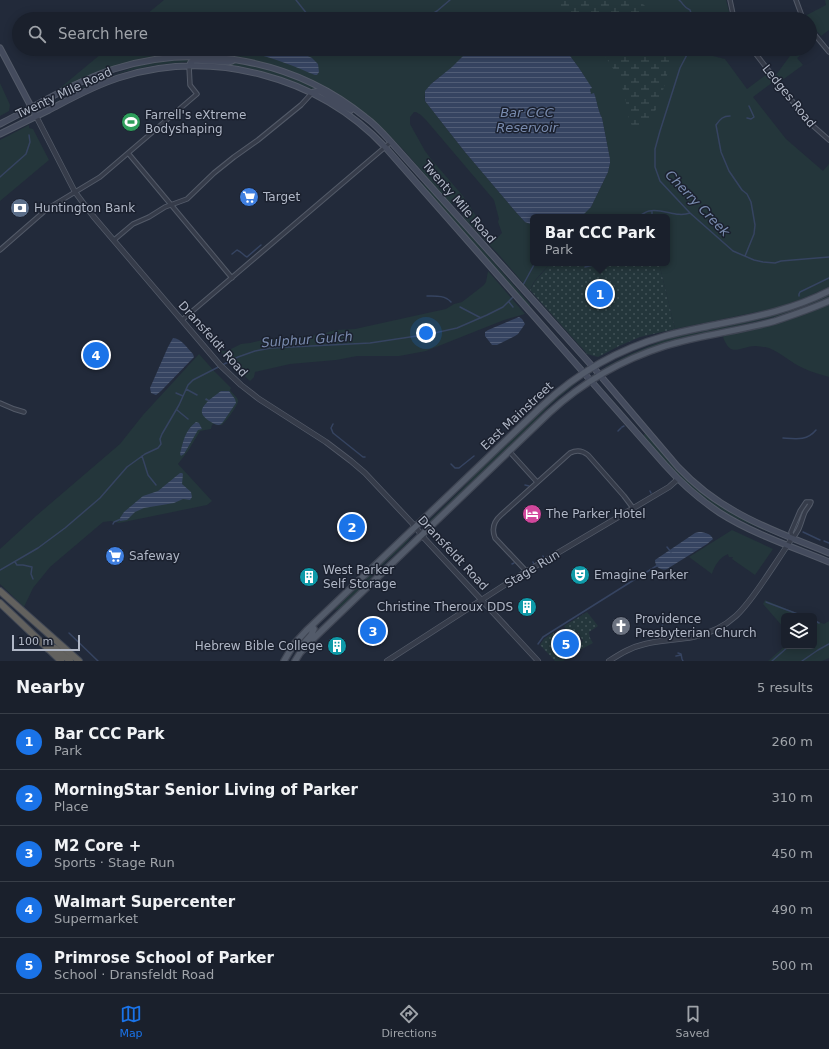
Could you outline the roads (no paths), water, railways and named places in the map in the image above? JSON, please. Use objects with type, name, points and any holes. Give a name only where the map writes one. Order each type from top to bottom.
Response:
[{"type":"highway","points":[[0,591],[79,661]]},
{"type":"highway","points":[[0,603],[61,661]]},
{"type":"highway","points":[[48,649],[55,648],[70,661]]},
{"type":"main road","name":"Dransfeldt Road","points":[[0,48],[36,116]]},
{"type":"main road","name":"Twenty Mile Road","points":[[0,124],[92,77],[138,63],[162,59],[214,57],[236,60],[270,67],[301,78],[330,93],[359,112],[378,127],[593,367],[678,467],[696,485],[710,496],[754,522],[829,553]]},
{"type":"main road","points":[[189,66],[194,60],[228,62],[236,60]]},
{"type":"main road","name":"Twenty Mile Road","points":[[0,134],[89,89],[117,78],[153,70],[189,66],[232,68],[257,73],[284,81],[330,103],[355,120],[386,147],[590,380],[678,479],[694,494],[726,517],[751,530],[829,562]]},
{"type":"main road","points":[[312,94],[320,91],[353,112],[359,112]]},
{"type":"main road","name":"East Mainstreet","points":[[284,661],[294,644],[312,626],[542,406],[560,390],[584,373],[623,351],[658,338],[776,312],[806,302],[829,292]]},
{"type":"main road","name":"East Mainstreet","points":[[295,661],[310,642],[509,451],[555,408],[590,380],[623,362],[656,349],[775,320],[808,310],[829,300]]},
{"type":"main road","points":[[300,653],[300,647],[313,632],[314,628],[312,626]]},
{"type":"street","points":[[730,0],[733,12]]},
{"type":"street","points":[[796,0],[800,12]]},
{"type":"street","points":[[817,37],[829,52]]},
{"type":"street","name":"Ledges Road","points":[[757,56],[803,115],[829,140]]},
{"type":"street","points":[[0,250],[45,211],[100,177],[197,94],[190,85],[189,66]]},
{"type":"street","points":[[114,240],[133,224],[149,217],[162,208],[189,197],[234,157],[258,140],[301,105],[312,94]]},
{"type":"street","name":"Dransfeldt Road","points":[[36,116],[75,192],[93,216],[224,369],[259,399],[326,442],[365,473],[538,661]]},
{"type":"street","points":[[182,320],[392,142]]},
{"type":"street","points":[[128,153],[232,278]]},
{"type":"street","points":[[0,403],[24,412]]},
{"type":"street","points":[[509,451],[537,482]]},
{"type":"street","points":[[527,572],[496,539],[493,528],[494,522],[569,454],[575,451],[583,452],[589,456],[633,508]]},
{"type":"street","name":"Stage Run","points":[[387,661],[527,572],[671,486],[678,479]]},
{"type":"street","points":[[609,661],[630,649],[651,642],[697,636],[723,625],[735,616],[746,606],[796,534],[806,511],[810,507],[811,502],[806,502],[800,510],[791,532],[792,538]]},
{"type":"water","points":[[262,56],[308,56],[318,64],[319,72],[315,75]]},
{"type":"water","name":"Bar CCC Reservoir","points":[[463,56],[570,56],[592,88],[590,89],[591,94],[594,93],[602,118],[610,159],[608,172],[591,207],[584,214],[530,214],[530,224],[525,222],[515,211],[465,152],[425,101],[425,91],[431,84]]},
{"type":"water","points":[[519,317],[525,324],[515,336],[497,345],[492,345],[485,336],[485,332],[488,330]]},
{"type":"water","points":[[173,338],[181,341],[194,357],[156,395],[151,393],[150,388]]},
{"type":"water","points":[[221,391],[229,391],[236,403],[223,422],[218,425],[206,419],[202,410],[208,401],[205,400],[206,398],[209,400]]},
{"type":"water","points":[[196,422],[199,423],[202,429],[198,430],[184,454],[181,456],[180,454],[185,436],[192,425]]},
{"type":"water","points":[[180,473],[183,474],[182,484],[191,492],[192,497],[190,500],[183,499],[174,503],[144,508],[135,512],[127,520],[120,521],[120,518],[124,512],[143,496],[158,491]]},
{"type":"water","points":[[699,532],[708,534],[713,539],[667,569],[659,568],[657,566],[655,560],[695,533]]},
{"type":"waterway","name":"Cherry Creek","points":[[296,0],[305,12]]},
{"type":"waterway","name":"Cherry Creek","points":[[435,12],[450,0]]},
{"type":"waterway","name":"Cherry Creek","points":[[679,0],[691,12]]},
{"type":"waterway","name":"Cherry Creek","points":[[686,56],[680,68],[655,149],[655,167],[660,181],[690,213],[733,251],[754,260],[775,263],[781,261],[829,257]]},
{"type":"waterway","points":[[747,118],[751,119],[754,117],[749,106]]},
{"type":"waterway","points":[[730,116],[722,118],[716,125],[721,152],[729,171],[742,190],[747,194],[751,202],[755,225],[754,234],[745,256]]},
{"type":"waterway","points":[[0,177],[26,154],[30,142],[29,135]]},
{"type":"waterway","name":"Sulphur Gulch","points":[[643,214],[654,210],[675,214],[690,213]]},
{"type":"waterway","points":[[232,254],[237,250],[247,257],[261,245]]},
{"type":"waterway","name":"Sulphur Gulch","points":[[523,285],[533,266]]},
{"type":"waterway","points":[[585,267],[589,266]]},
{"type":"waterway","points":[[799,296],[800,292],[829,278]]},
{"type":"waterway","points":[[427,296],[443,297],[451,302]]},
{"type":"waterway","name":"Sulphur Gulch","points":[[0,570],[38,548],[65,528],[100,498],[127,467],[145,454],[158,448],[161,444],[160,439],[162,434],[179,405],[188,385],[193,380],[238,357],[255,351],[271,348],[370,343],[430,334],[457,328],[503,307],[514,296]]},
{"type":"waterway","name":"Sulphur Gulch","points":[[509,302],[513,307]]},
{"type":"waterway","points":[[460,307],[481,318]]},
{"type":"waterway","points":[[186,389],[197,395]]},
{"type":"waterway","name":"Sulphur Gulch","points":[[176,393],[183,396]]},
{"type":"waterway","points":[[177,410],[188,419]]},
{"type":"waterway","points":[[333,424],[331,428],[333,433],[365,457]]},
{"type":"waterway","points":[[618,431],[621,428]]},
{"type":"waterway","points":[[783,438],[805,438],[813,434],[816,430]]},
{"type":"waterway","points":[[142,456],[148,475],[156,485]]},
{"type":"waterway","points":[[451,464],[455,468],[459,468],[474,456]]},
{"type":"waterway","points":[[525,485],[529,486]]},
{"type":"waterway","points":[[113,524],[121,519]]},
{"type":"waterway","points":[[803,532],[820,540]]},
{"type":"waterway","points":[[824,541],[829,543]]},
{"type":"waterway","points":[[667,547],[671,552]]},
{"type":"waterway","points":[[15,562],[17,565],[32,567],[31,574],[33,579]]},
{"type":"waterway","points":[[635,577],[637,578],[658,565]]},
{"type":"waterway","points":[[538,644],[543,637],[637,578]]},
{"type":"waterway","points":[[766,602],[795,613]]},
{"type":"waterway","points":[[664,618],[662,627],[664,631]]},
{"type":"waterway","points":[[69,633],[98,661]]},
{"type":"waterway","points":[[802,661],[829,644]]},
{"type":"waterway","points":[[772,661],[786,649]]},
{"type":"waterway","points":[[678,653],[681,654],[683,661]]},
{"type":"waterway","points":[[676,656],[681,655]]},
{"type":"place","name":"Farrell's eXtreme Bodyshaping","points":[[131,122]]},
{"type":"place","name":"Target","points":[[249,197]]},
{"type":"place","name":"Huntington Bank","points":[[20,208]]},
{"type":"place","name":"Bar CCC Park","points":[[600,294]]},
{"type":"place","name":"Walmart Supercenter","points":[[96,355]]},
{"type":"place","name":"The Parker Hotel","points":[[532,514]]},
{"type":"place","name":"MorningStar Senior Living of Parker","points":[[352,527]]},
{"type":"place","name":"Safeway","points":[[115,556]]},
{"type":"place","name":"Emagine Parker","points":[[580,575]]},
{"type":"place","name":"West Parker Self Storage","points":[[309,577]]},
{"type":"place","name":"Christine Theroux DDS","points":[[527,607]]},
{"type":"place","name":"Providence Presbyterian Church","points":[[621,626]]},
{"type":"place","name":"M2 Core +","points":[[373,631]]},
{"type":"place","name":"Primrose School of Parker","points":[[566,644]]},
{"type":"place","name":"Hebrew Bible College","points":[[337,646]]}]
